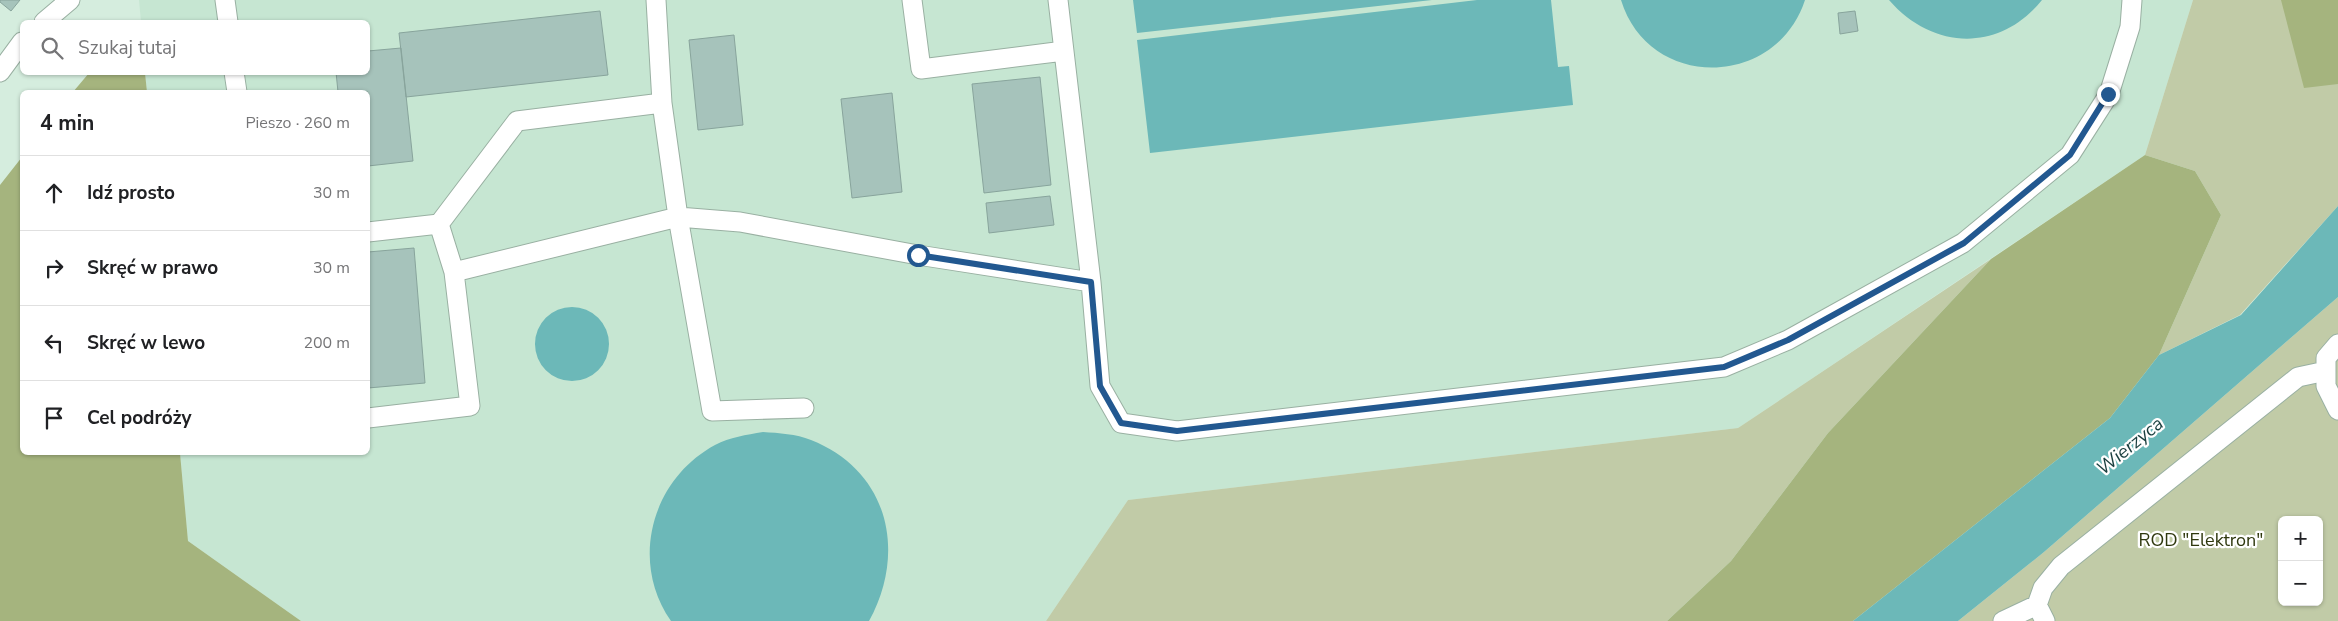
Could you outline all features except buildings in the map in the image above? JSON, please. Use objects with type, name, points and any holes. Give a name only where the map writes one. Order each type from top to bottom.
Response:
[{"type":"lane","points":[[46,20],[70,0]]},
{"type":"lane","points":[[224,0],[228,20]]},
{"type":"lane","points":[[656,0],[662,103],[678,217],[712,411],[804,408]]},
{"type":"lane","points":[[912,0],[921,69],[1064,52]]},
{"type":"lane","points":[[1058,0],[1091,282],[1100,386],[1121,423],[1177,431],[1724,367],[1788,340],[1964,243],[2070,155],[2108,94],[2130,27],[2132,0]]},
{"type":"lane","points":[[0,72],[20,45]]},
{"type":"lane","points":[[234,75],[237,90]]},
{"type":"lane","points":[[370,232],[439,224],[517,121],[662,103]]},
{"type":"lane","points":[[454,272],[678,217],[740,222],[918,255],[1091,282]]},
{"type":"lane","points":[[370,418],[470,406],[454,272],[439,224]]},
{"type":"lane","points":[[2338,344],[2326,358],[2326,386],[2338,410]]},
{"type":"lane","points":[[2003,621],[2041,613],[2042,588],[2061,566],[2298,377],[2326,371]]},
{"type":"shaded area","points":[[139,0],[2193,0],[2145,155],[1738,428],[1128,500],[1046,621],[301,621],[188,541],[180,455],[370,455],[370,90],[147,90],[145,75],[370,75],[370,20],[141,20]]},
{"type":"green space","points":[[2193,0],[2338,0],[2338,206],[2240,315],[2159,355],[2221,215],[2195,171],[2145,155]]},
{"type":"green space","points":[[2281,0],[2338,0],[2338,84],[2304,88]]},
{"type":"green space","points":[[87,75],[145,75],[147,90],[75,90]]},
{"type":"green space","points":[[2145,155],[2195,171],[2221,215],[2159,355],[2110,418],[1853,621],[1667,621],[1731,561],[1828,433],[1991,259]]},
{"type":"green space","points":[[20,160],[20,455],[180,455],[188,541],[301,621],[0,621],[0,185]]},
{"type":"green space","points":[[1991,259],[1828,433],[1731,561],[1667,621],[1046,621],[1128,500],[1738,428]]},
{"type":"green space","name":"ROD \"Elektron\"","points":[[2338,297],[2338,621],[1958,621],[2044,552]]},
{"type":"water","points":[[1133,0],[1432,0],[1137,33]]},
{"type":"water","points":[[1477,0],[1551,0],[1558,67],[1569,66],[1573,105],[1150,153],[1137,40]]},
{"type":"water","points":[[1621,0],[1805,0],[1790,29],[1768,50],[1741,63],[1713,68],[1684,63],[1657,51],[1636,30]]},
{"type":"water","points":[[1889,0],[2042,0],[2025,17],[2006,29],[1986,36],[1966,39],[1945,36],[1925,29],[1906,17]]},
{"type":"water","name":"Wierzyca","points":[[2338,206],[2338,297],[2044,552],[1958,621],[1853,621],[2110,418],[2159,355],[2241,315]]},
{"type":"water","points":[[579,307],[599,317],[607,330],[609,344],[607,358],[599,371],[586,379],[565,381],[545,371],[537,358],[535,337],[545,317],[558,309]]},
{"type":"water","points":[[763,432],[805,438],[837,454],[858,472],[874,493],[884,516],[888,542],[887,568],[881,595],[869,621],[671,621],[658,598],[651,573],[650,548],[654,523],[662,500],[676,478],[693,460],[715,445],[732,438]]},
{"type":"route","points":[[918,255],[1091,282],[1100,386],[1121,423],[1177,431],[1724,367],[1788,340],[1964,243],[2070,155],[2108,94]]}]
